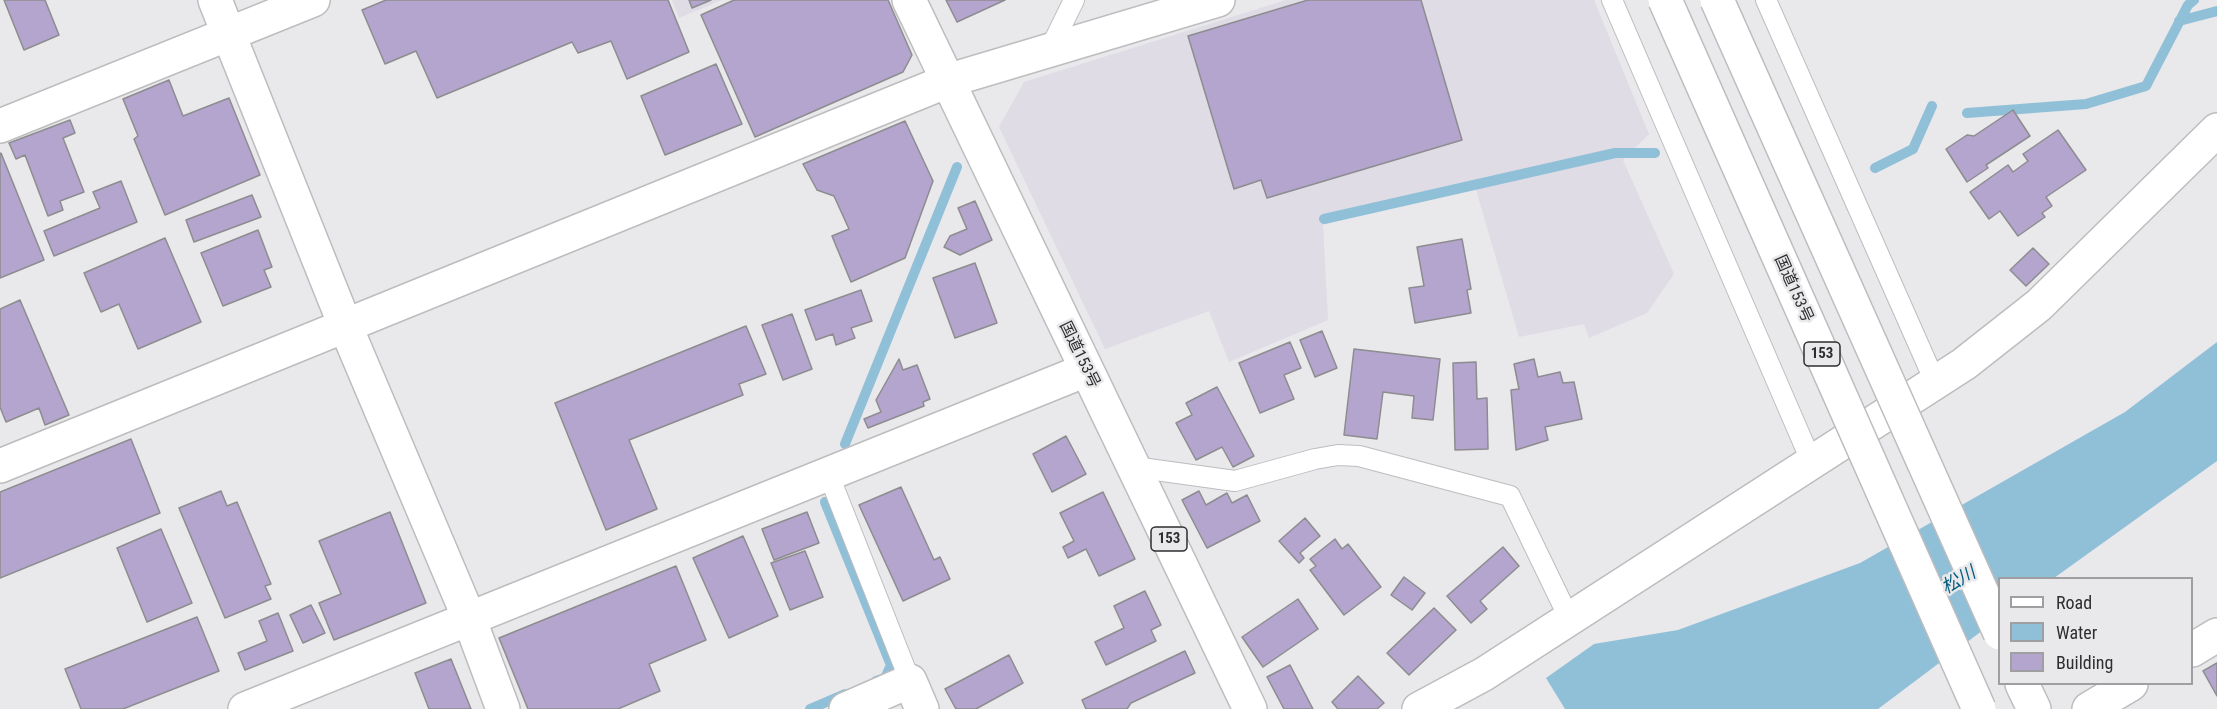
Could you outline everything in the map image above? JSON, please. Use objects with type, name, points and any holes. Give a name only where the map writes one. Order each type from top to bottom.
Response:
[{"type":"main road","points":[[215,0],[345,325],[470,618],[503,709]]},
{"type":"main road","points":[[0,126],[313,0]]},
{"type":"main road","name":"国道153号","points":[[909,0],[950,80],[1086,370],[1251,709]]},
{"type":"main road","points":[[0,466],[950,80],[1218,0]]},
{"type":"main road","name":"国道153号","points":[[1665,0],[1979,709]]},
{"type":"main road","points":[[1717,0],[1998,629]]},
{"type":"main road","points":[[1419,709],[1484,674],[1936,384],[2039,305],[2217,130]]},
{"type":"main road","points":[[245,709],[1086,370]]},
{"type":"main road","points":[[2193,649],[2217,635]]},
{"type":"main road","points":[[2022,685],[2034,709]]},
{"type":"main road","points":[[2093,708],[2129,685]]},
{"type":"main road","points":[[846,709],[916,695]]},
{"type":"lane","points":[[1050,50],[1074,0]]},
{"type":"lane","points":[[1611,0],[1812,463]]},
{"type":"lane","points":[[1766,0],[1936,384]]},
{"type":"lane","points":[[1134,467],[1235,482],[1315,459],[1338,455],[1359,456],[1510,496],[1569,618]]},
{"type":"lane","points":[[828,473],[916,695]]},
{"type":"shaded area","points":[[672,0],[722,0],[679,18]]},
{"type":"shaded area","points":[[1286,0],[1594,0],[1649,134],[1623,160],[1674,274],[1647,313],[1589,338],[1584,324],[1519,337],[1474,183],[1323,225],[1328,320],[1229,362],[1209,311],[1105,349],[999,127],[1024,82]]},
{"type":"water","name":"松川","points":[[2217,342],[2217,461],[2055,577],[1998,577],[1998,619],[1878,709],[1565,709],[1546,678],[1594,644],[1678,630],[1860,563],[2125,412]]},
{"type":"building","points":[[4,0],[45,0],[59,35],[24,50]]},
{"type":"building","points":[[386,0],[668,0],[689,52],[627,79],[611,41],[578,53],[572,42],[437,98],[416,51],[385,64],[362,10]]},
{"type":"building","points":[[689,0],[711,0],[692,8]]},
{"type":"building","points":[[734,0],[888,0],[912,55],[903,72],[755,137],[701,15]]},
{"type":"building","points":[[946,0],[1005,0],[957,22]]},
{"type":"building","points":[[1308,0],[1421,0],[1462,140],[1267,198],[1261,180],[1234,189],[1188,36]]},
{"type":"building","points":[[716,64],[742,124],[665,155],[641,96]]},
{"type":"building","points":[[169,80],[183,116],[229,98],[260,175],[165,215],[134,139],[138,136],[123,99]]},
{"type":"building","points":[[2013,110],[2030,136],[1986,165],[1988,168],[1967,182],[1946,149],[1967,135],[1974,136]]},
{"type":"building","points":[[70,120],[75,133],[63,138],[84,192],[60,201],[63,210],[48,216],[25,155],[16,159],[9,143]]},
{"type":"building","points":[[905,121],[933,181],[905,258],[851,282],[832,236],[849,229],[834,196],[817,190],[803,164]]},
{"type":"building","points":[[2058,130],[2086,170],[2046,197],[2052,206],[2042,213],[2045,217],[2018,236],[2000,211],[1989,219],[1970,192],[2008,165],[2013,172],[2028,161],[2023,154]]},
{"type":"building","points":[[0,154],[44,260],[0,278]]},
{"type":"building","points":[[121,181],[137,222],[54,256],[44,231],[100,208],[93,192]]},
{"type":"building","points":[[252,195],[261,217],[194,242],[186,220]]},
{"type":"building","points":[[975,201],[992,240],[960,255],[944,247],[950,236],[967,229],[958,208]]},
{"type":"building","points":[[258,230],[272,267],[264,270],[271,287],[223,306],[201,253]]},
{"type":"building","points":[[165,238],[201,322],[138,349],[119,304],[101,312],[84,273]]},
{"type":"building","points":[[1462,239],[1471,289],[1467,290],[1471,313],[1415,323],[1409,288],[1424,286],[1417,247]]},
{"type":"building","points":[[2033,248],[2049,264],[2026,286],[2010,270]]},
{"type":"building","points":[[975,263],[997,323],[955,338],[933,278]]},
{"type":"building","points":[[861,290],[872,321],[851,328],[855,338],[836,345],[833,334],[816,340],[805,310]]},
{"type":"building","points":[[20,300],[69,415],[45,425],[39,408],[6,422],[0,407],[0,309]]},
{"type":"building","points":[[792,314],[812,369],[783,380],[762,325]]},
{"type":"building","points":[[746,326],[766,374],[739,384],[743,395],[629,440],[657,509],[606,530],[555,403]]},
{"type":"building","points":[[1322,331],[1337,368],[1315,377],[1300,340]]},
{"type":"building","points":[[1290,342],[1301,368],[1284,375],[1294,399],[1260,413],[1239,363]]},
{"type":"building","points":[[1354,349],[1440,359],[1433,420],[1412,418],[1414,396],[1383,392],[1377,439],[1344,435]]},
{"type":"building","points":[[899,359],[903,370],[917,365],[930,399],[923,402],[924,406],[868,428],[864,419],[881,412],[876,400]]},
{"type":"building","points":[[1534,359],[1538,377],[1560,372],[1563,383],[1574,382],[1582,419],[1545,427],[1548,440],[1516,450],[1511,390],[1519,389],[1514,364]]},
{"type":"building","points":[[1476,362],[1477,399],[1487,398],[1488,449],[1455,450],[1453,363]]},
{"type":"building","points":[[1217,387],[1254,456],[1233,467],[1222,447],[1196,460],[1176,423],[1192,415],[1186,403]]},
{"type":"building","points":[[1066,436],[1086,474],[1052,492],[1033,454]]},
{"type":"building","points":[[131,439],[160,513],[0,578],[0,492]]},
{"type":"building","points":[[901,487],[934,560],[940,557],[950,579],[903,601],[859,505]]},
{"type":"building","points":[[221,491],[227,506],[237,502],[271,584],[265,586],[271,599],[225,618],[179,508]]},
{"type":"building","points":[[1199,491],[1206,505],[1227,493],[1232,503],[1247,495],[1260,521],[1207,548],[1182,500]]},
{"type":"building","points":[[1103,492],[1135,559],[1099,576],[1086,549],[1068,558],[1063,547],[1074,541],[1060,513]]},
{"type":"building","points":[[390,512],[426,603],[334,640],[319,603],[341,594],[319,541]]},
{"type":"building","points":[[807,512],[819,543],[774,560],[762,529]]},
{"type":"building","points":[[1305,518],[1320,536],[1300,553],[1304,558],[1299,563],[1279,541]]},
{"type":"building","points":[[161,529],[192,603],[147,622],[117,548]]},
{"type":"building","points":[[743,536],[778,616],[729,638],[693,558]]},
{"type":"building","points":[[1335,539],[1342,549],[1348,544],[1381,587],[1344,615],[1310,570],[1316,566],[1310,559]]},
{"type":"building","points":[[1503,547],[1519,566],[1480,601],[1487,609],[1471,623],[1447,596]]},
{"type":"building","points":[[805,551],[823,597],[790,610],[771,563]]},
{"type":"building","points":[[676,566],[706,640],[649,664],[660,691],[618,709],[528,709],[499,638]]},
{"type":"building","points":[[1404,577],[1425,593],[1412,610],[1391,595]]},
{"type":"building","points":[[1145,591],[1161,625],[1151,630],[1156,641],[1106,665],[1095,642],[1124,628],[1114,606]]},
{"type":"building","points":[[1298,599],[1318,629],[1263,667],[1242,637]]},
{"type":"building","points":[[311,605],[325,633],[303,643],[290,615]]},
{"type":"building","points":[[1434,608],[1456,630],[1409,675],[1387,653]]},
{"type":"building","points":[[278,613],[293,651],[245,670],[238,653],[267,641],[259,621]]},
{"type":"building","points":[[197,617],[219,671],[123,709],[81,709],[65,669]]},
{"type":"building","points":[[1185,651],[1195,673],[1131,703],[1127,709],[1086,709],[1082,700]]},
{"type":"building","points":[[1009,655],[1023,683],[976,709],[956,709],[945,689]]},
{"type":"building","points":[[451,659],[471,709],[429,709],[415,673]]},
{"type":"building","points":[[2217,663],[2217,696],[2203,671]]},
{"type":"building","points":[[1290,665],[1313,709],[1284,709],[1267,677]]},
{"type":"building","points":[[1358,676],[1384,703],[1377,709],[1338,709],[1332,702]]},
{"type":"waterway","points":[[1967,113],[2086,104],[2146,86],[2188,5],[2194,0]]},
{"type":"waterway","points":[[2179,21],[2217,11]]},
{"type":"waterway","points":[[1875,168],[1913,149],[1932,106]]},
{"type":"waterway","points":[[1324,219],[1615,153],[1655,153]]},
{"type":"waterway","points":[[845,444],[957,167]]},
{"type":"waterway","points":[[825,502],[891,665],[885,678],[876,681]]},
{"type":"waterway","points":[[810,709],[845,694]]}]
